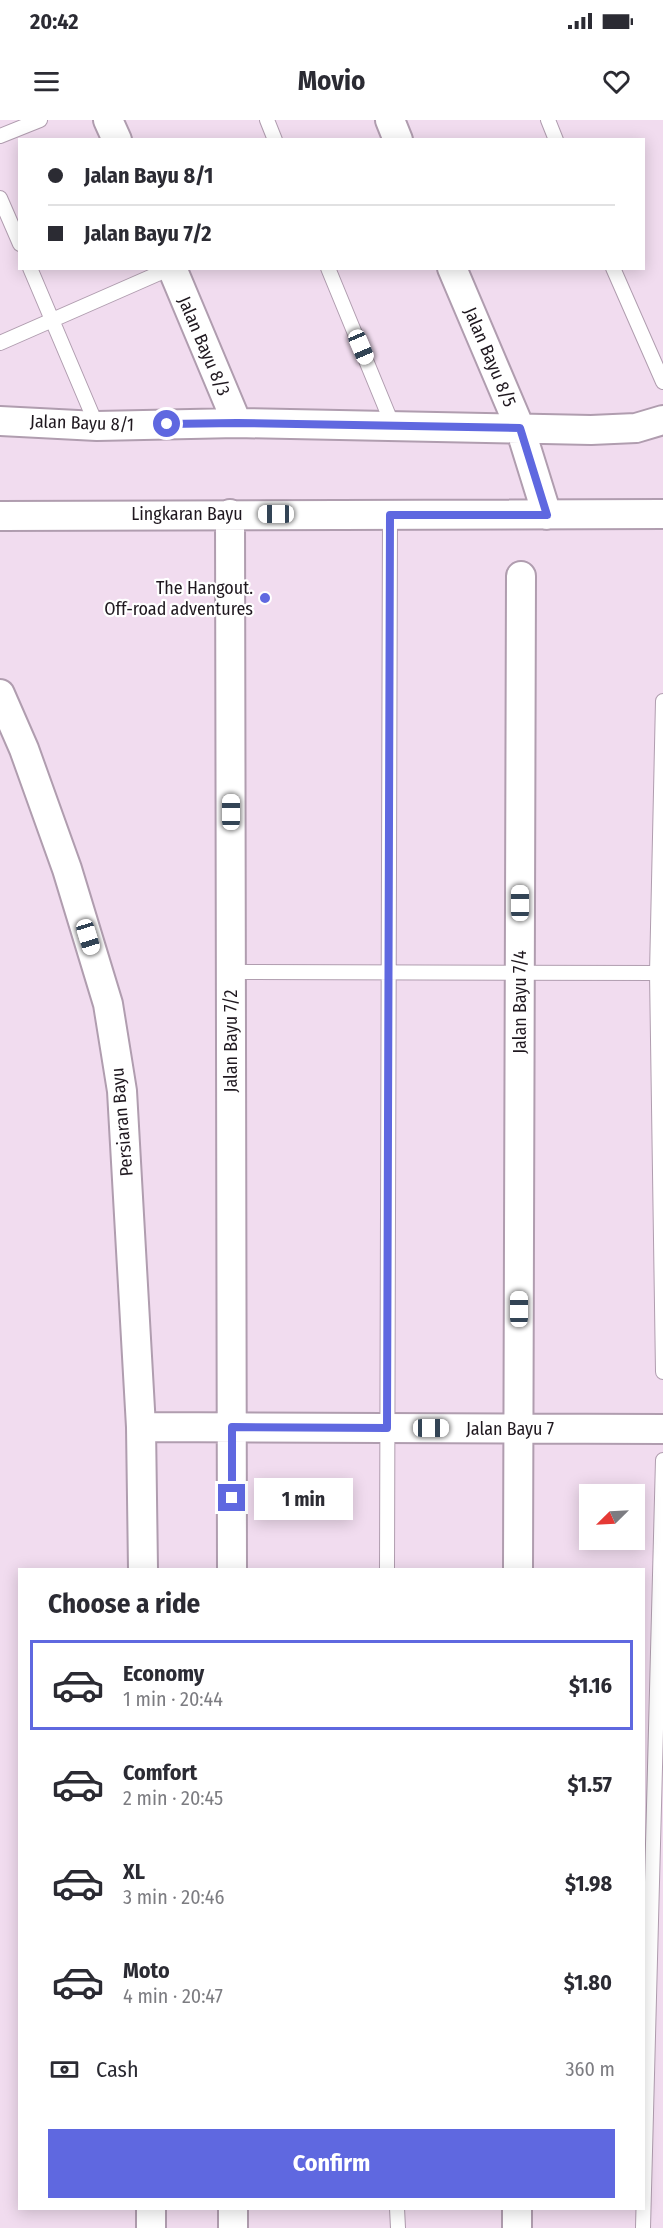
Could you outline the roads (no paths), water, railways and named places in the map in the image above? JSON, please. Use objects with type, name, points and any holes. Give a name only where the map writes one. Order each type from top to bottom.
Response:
[{"type":"street","points":[[108,120],[116,138]]},
{"type":"street","points":[[390,120],[397,138]]},
{"type":"street","name":"Jalan Bayu 8/3","points":[[173,270],[237,423]]},
{"type":"street","name":"Jalan Bayu 8/5","points":[[453,270],[520,428],[547,515]]},
{"type":"street","name":"Jalan Bayu 8/1","points":[[0,421],[97,426],[237,423],[591,430],[636,428],[663,420]]},
{"type":"street","name":"Jalan Bayu 7/2","points":[[230,514],[232,1568]]},
{"type":"street","name":"Lingkaran Bayu","points":[[0,516],[663,514]]},
{"type":"street","name":"Jalan Bayu 7/4","points":[[518,1568],[521,576]]},
{"type":"street","name":"Persiaran Bayu","points":[[0,694],[24,749],[67,869],[108,1004],[122,1091],[141,1427],[143,1568]]},
{"type":"street","name":"Jalan Bayu 7","points":[[141,1427],[663,1430]]},
{"type":"street","points":[[151,2210],[151,2228]]},
{"type":"street","points":[[233,2210],[233,2228]]},
{"type":"street","points":[[517,2210],[517,2228]]},
{"type":"lane","points":[[0,136],[40,120]]},
{"type":"lane","points":[[267,120],[274,138]]},
{"type":"lane","points":[[548,120],[555,138]]},
{"type":"lane","points":[[0,198],[18,239]]},
{"type":"lane","points":[[31,270],[97,426]]},
{"type":"lane","points":[[0,343],[167,270]]},
{"type":"lane","points":[[329,270],[393,426]]},
{"type":"lane","points":[[614,270],[663,382]]},
{"type":"lane","points":[[387,1568],[390,515]]},
{"type":"lane","points":[[663,701],[660,973],[663,1372]]},
{"type":"lane","points":[[231,972],[660,973]]},
{"type":"lane","points":[[645,2157],[663,1460]]},
{"type":"lane","points":[[397,2210],[398,2228]]},
{"type":"lane","points":[[643,2228],[644,2210]]},
{"type":"place","name":"The Hangout. Off-road adventures","points":[[265,598]]}]
